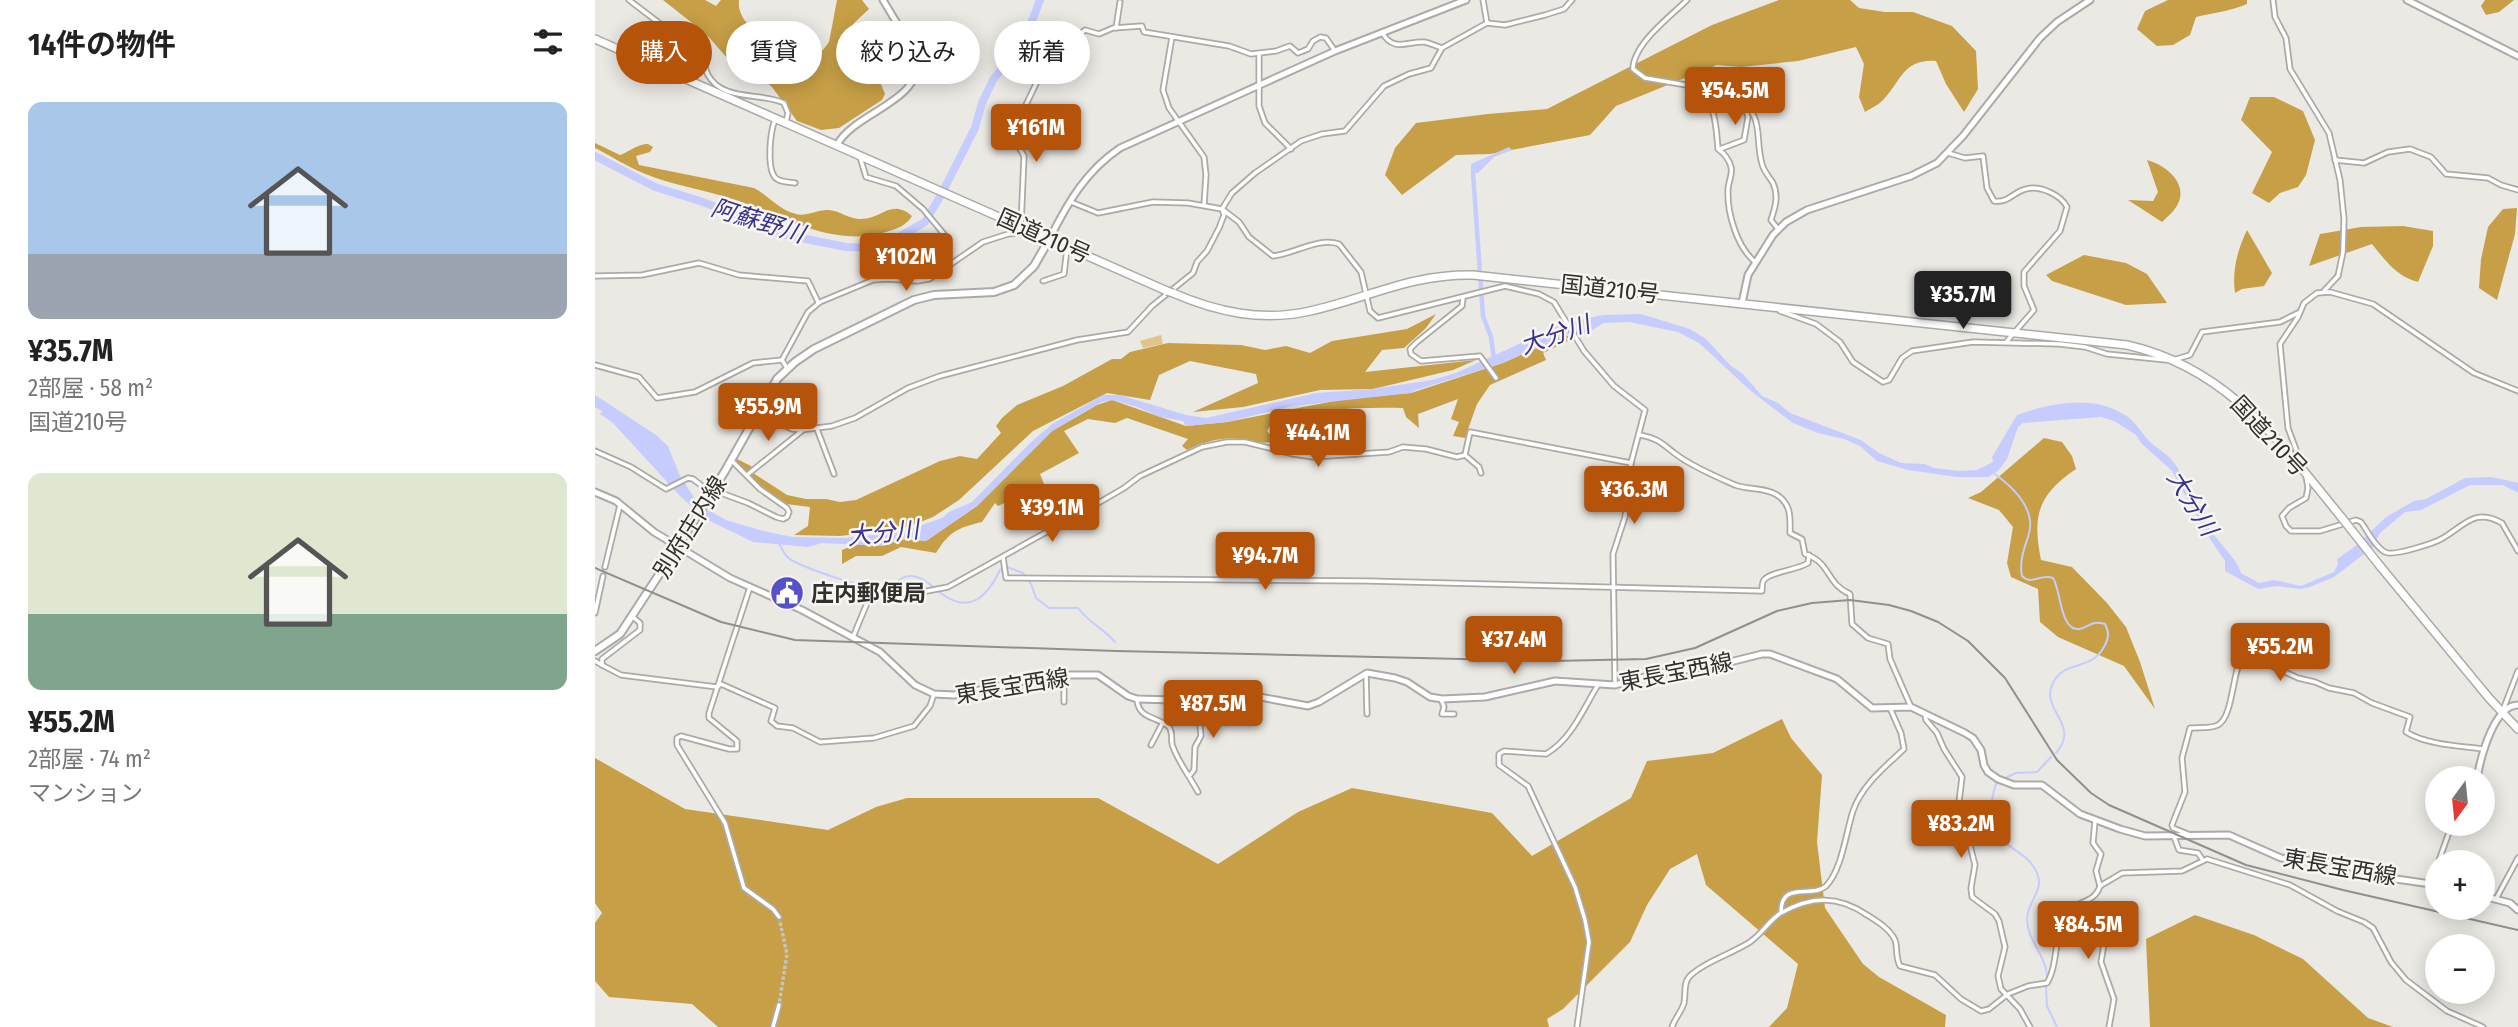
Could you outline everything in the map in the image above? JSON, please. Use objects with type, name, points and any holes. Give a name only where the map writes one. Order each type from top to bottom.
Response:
[{"type":"highway","name":"国道210号","points":[[595,39],[1170,292],[1225,311],[1266,316],[1309,312],[1417,280],[1473,275],[2118,344],[2173,360],[2206,377],[2238,400],[2273,435],[2518,729]]},
{"type":"main road","points":[[837,145],[848,132],[907,89],[915,79],[918,64],[915,51],[883,0]]},
{"type":"main road","points":[[1050,238],[1069,201],[1088,175],[1105,159],[1129,143],[1335,51],[1466,0]]},
{"type":"main road","points":[[1742,303],[1746,279],[1779,229],[1807,210],[1917,174],[1948,153],[2040,38],[2057,22],[2090,0]]},
{"type":"main road","points":[[2407,0],[2518,56]]},
{"type":"main road","name":"別府庄内線","points":[[595,651],[621,634],[633,617],[732,461],[775,384],[787,368],[814,349],[914,300],[934,295],[994,292],[1014,285],[1034,266],[1050,238]]},
{"type":"main road","name":"東長宝西線","points":[[595,492],[621,503],[654,533],[677,547],[750,587],[853,637],[890,660],[915,685],[934,694],[954,695],[1063,675],[1102,676],[1128,696],[1137,699]]},
{"type":"main road","name":"東長宝西線","points":[[1366,674],[1378,674],[1407,682],[1430,697],[1485,697],[1555,681],[1615,685],[1660,673],[1710,667],[1770,654],[1837,679],[1872,708],[1912,707],[1973,738],[1981,750],[1988,772],[1998,779],[2014,785],[2042,785],[2073,810],[2095,820],[2145,836],[2229,835],[2281,858],[2332,862],[2396,879],[2425,883]]},
{"type":"main road","points":[[1137,699],[1174,700],[1196,694],[1250,693],[1308,706],[1366,674]]},
{"type":"main road","points":[[2479,766],[2502,712],[2510,706],[2518,705]]},
{"type":"main road","points":[[2496,899],[2509,903],[2518,910]]},
{"type":"street","points":[[629,0],[671,32],[700,49],[708,75],[720,86],[745,97],[768,98],[784,103],[788,113],[786,123]]},
{"type":"street","points":[[1483,0],[1487,23]]},
{"type":"street","points":[[1221,209],[1232,193],[1255,173],[1310,137],[1345,131],[1384,86],[1409,74],[1431,68],[1442,48],[1487,23],[1505,25],[1545,15],[1564,9],[1572,0]]},
{"type":"street","points":[[1687,0],[1645,42],[1633,63],[1633,69],[1645,78],[1692,86],[1708,101],[1716,120],[1718,149],[1726,156],[1731,169],[1728,192],[1734,226],[1746,254],[1755,262]]},
{"type":"street","points":[[2273,0],[2275,17],[2286,38],[2290,69],[2329,133],[2343,200],[2344,237],[2339,272],[2324,292],[2308,299],[2281,339],[2280,358],[2288,428],[2306,474],[2308,488],[2306,498],[2289,508],[2282,516],[2283,522],[2289,530],[2309,533],[2354,520],[2361,522],[2385,553],[2397,553],[2441,540],[2468,519],[2480,517],[2502,523],[2518,551]]},
{"type":"street","points":[[1116,28],[1120,2]]},
{"type":"street","points":[[1021,226],[1024,156],[1017,144],[1022,113],[1051,57],[1085,30],[1099,34],[1116,28],[1142,26],[1144,32],[1229,46],[1243,52],[1259,54],[1290,46],[1297,53],[1302,52],[1320,37],[1326,38],[1335,51]]},
{"type":"street","points":[[1382,32],[1385,39],[1402,46],[1422,42],[1442,48]]},
{"type":"street","points":[[1172,37],[1163,90],[1165,100],[1204,157],[1204,205]]},
{"type":"street","points":[[1259,54],[1259,106],[1265,123],[1291,149]]},
{"type":"street","points":[[1718,149],[1744,140],[1747,112],[1736,96],[1749,107],[1758,124],[1761,162],[1774,186],[1776,197],[1771,220],[1779,229]]},
{"type":"street","points":[[776,118],[770,147],[773,175],[777,180],[795,183]]},
{"type":"street","points":[[2335,160],[2364,163],[2388,152],[2410,149],[2434,159],[2446,174],[2488,178],[2518,190]]},
{"type":"street","points":[[1948,153],[1965,158],[1983,156],[1987,188],[1994,201],[2008,200],[2025,189],[2032,188],[2061,198],[2067,207],[2060,231],[2025,269],[2024,286],[2034,309],[2006,342]]},
{"type":"street","points":[[860,155],[867,178],[896,186],[935,223],[949,242],[946,270]]},
{"type":"street","points":[[1069,201],[1098,214],[1153,202],[1204,205],[1221,209],[1239,222],[1249,237],[1273,256],[1294,249],[1339,244],[1359,268],[1371,313],[1380,318],[1501,286],[1512,286],[1550,299],[1587,355],[1618,390],[1644,408],[1645,415],[1631,463],[1625,517],[1613,554],[1615,685]]},
{"type":"street","points":[[759,413],[792,429],[817,429],[855,418],[899,393],[940,376],[1077,340],[1128,332],[1152,306],[1192,273],[1219,228],[1224,215],[1221,209]]},
{"type":"street","points":[[782,360],[808,312],[818,303],[873,281],[921,281],[946,270],[983,242],[1012,233],[1035,232]]},
{"type":"street","points":[[1043,281],[1064,274],[1068,246]]},
{"type":"street","points":[[595,276],[642,275],[699,263],[740,275],[808,281],[818,303]]},
{"type":"street","points":[[2324,292],[2380,307],[2474,373],[2518,391]]},
{"type":"street","points":[[1463,298],[1462,306],[1417,342],[1410,352],[1413,358],[1420,361],[1480,356],[1496,378]]},
{"type":"street","points":[[1779,307],[1782,312],[1816,324],[1840,342],[1853,362],[1883,382],[1889,380],[1904,356],[1915,349],[1973,342],[2006,342],[2081,346],[2107,354],[2173,360],[2190,355],[2202,332],[2280,322],[2300,312]]},
{"type":"street","points":[[782,360],[787,368]]},
{"type":"street","points":[[595,365],[639,377],[657,398],[695,392],[758,361],[782,360]]},
{"type":"street","points":[[817,429],[834,474]]},
{"type":"street","points":[[747,475],[803,430]]},
{"type":"street","points":[[1465,455],[1470,432],[1631,463]]},
{"type":"street","points":[[1640,435],[1669,446],[1677,455],[1738,486],[1776,494],[1790,512],[1790,533],[1802,539],[1804,551],[1818,558],[1840,590],[1850,594],[1852,624],[1868,638],[1888,644],[1890,659],[1912,707]]},
{"type":"street","points":[[853,637],[870,596],[896,597],[948,587],[1115,493],[1140,476],[1202,447],[1245,442],[1313,457],[1389,452],[1403,447],[1426,449],[1457,457],[1465,455]]},
{"type":"street","points":[[595,451],[631,467],[666,489],[688,478],[776,517],[787,517],[787,508],[760,489],[732,461]]},
{"type":"street","points":[[1465,455],[1479,467],[1481,473]]},
{"type":"street","points":[[605,567],[621,503]]},
{"type":"street","points":[[1003,557],[1006,578],[1165,578],[1762,592],[1762,583],[1767,577],[1800,568],[1808,562],[1809,555]]},
{"type":"street","points":[[595,613],[603,576]]},
{"type":"street","points":[[750,587],[709,718],[737,741],[737,749],[681,737],[677,738],[677,744],[725,823],[744,888],[773,909],[779,917]]},
{"type":"street","points":[[602,665],[604,656],[625,639],[638,634],[640,623],[633,617]]},
{"type":"street","points":[[2193,837],[2173,828],[2172,825],[2185,792],[2182,758],[2186,737],[2190,728],[2216,726],[2221,722],[2243,653],[2298,678],[2354,693],[2372,703],[2410,717],[2406,732],[2409,734],[2432,741],[2485,749]]},
{"type":"street","points":[[595,661],[621,675],[717,687],[721,684],[775,708],[771,721],[777,726],[831,743],[874,738],[910,728],[926,712],[934,694]]},
{"type":"street","points":[[2502,712],[2518,671]]},
{"type":"street","points":[[1366,674],[1367,714]]},
{"type":"street","points":[[1063,675],[1064,702]]},
{"type":"street","points":[[1577,1027],[1589,942],[1585,920],[1574,887],[1528,786],[1508,774],[1499,765],[1498,759],[1499,754],[1504,751],[1546,754],[1552,751],[1570,732],[1598,685]]},
{"type":"street","points":[[1190,775],[1195,770],[1195,747],[1201,736],[1196,694]]},
{"type":"street","points":[[1137,699],[1139,709],[1144,715],[1171,730],[1172,746],[1198,792]]},
{"type":"street","points":[[1441,699],[1444,707],[1442,714],[1454,714]]},
{"type":"street","points":[[1781,913],[1781,905],[1786,896],[1794,892],[1821,890],[1827,885],[1862,792],[1904,749],[1901,733],[1890,709]]},
{"type":"street","points":[[1926,714],[1926,720],[1962,777],[1959,803],[1975,865],[1971,893],[1978,903],[1995,914],[1999,921],[2005,947],[1998,976],[2001,989],[2020,1009],[2030,1027]]},
{"type":"street","points":[[1151,745],[1162,724]]},
{"type":"street","points":[[2095,820],[2092,832],[2093,843],[2101,854],[2096,871],[2101,887]]},
{"type":"street","points":[[2174,837],[2179,849],[2198,853],[2202,859]]},
{"type":"street","points":[[2496,899],[2518,858]]},
{"type":"street","points":[[1672,1027],[1683,1007],[1684,989],[1691,975],[1749,943],[1763,933],[1781,913],[1821,899],[1845,902],[1889,931],[1896,941],[1897,962],[1900,966],[1935,975],[1961,999],[1981,1011],[1989,1009],[2008,994],[2048,982],[2066,913],[2075,904],[2087,902],[2096,896],[2101,887],[2122,873],[2182,871],[2202,859],[2213,859],[2290,885],[2337,911],[2364,922],[2373,928],[2391,962],[2406,980],[2447,1011],[2483,1027]]},
{"type":"street","points":[[2066,913],[2078,922],[2110,925],[2113,929],[2104,944],[2101,962],[2114,999],[2109,1027]]},
{"type":"street","points":[[773,1027],[779,1005]]},
{"type":"shaded area","points":[[663,0],[705,0],[716,6],[721,0],[739,0],[739,9],[746,21],[726,21],[726,57],[712,41],[712,21],[690,21]]},
{"type":"shaded area","points":[[837,0],[862,0],[869,9],[856,21],[836,21],[836,84],[881,84],[885,94],[882,100],[839,128],[821,130],[797,121],[768,84],[822,84],[822,50],[829,42]]},
{"type":"shaded area","points":[[1779,0],[1850,0],[1859,8],[1913,12],[1952,26],[1976,51],[1978,89],[1964,112],[1946,84],[1936,61],[1925,61],[1916,63],[1904,72],[1882,101],[1865,112],[1859,97],[1864,64],[1856,47],[1798,61],[1741,67],[1717,65],[1616,106],[1590,135],[1490,154],[1456,155],[1402,195],[1385,175],[1395,148],[1416,123],[1547,109],[1712,25]]},
{"type":"shaded area","points":[[2168,0],[2247,0],[2247,4],[2196,17],[2190,35],[2173,45],[2157,46],[2137,29],[2145,11]]},
{"type":"shaded area","points":[[2485,0],[2514,0],[2499,12],[2486,15],[2481,6]]},
{"type":"shaded area","points":[[2250,97],[2274,97],[2303,111],[2315,140],[2306,175],[2298,187],[2280,193],[2269,203],[2252,193],[2272,152],[2241,120]]},
{"type":"shaded area","points":[[595,143],[620,155],[637,146],[648,144],[653,147],[650,152],[636,156],[639,165],[754,188],[796,214],[829,210],[861,219],[898,209],[912,216],[904,225],[867,236],[829,233],[791,222],[736,200],[654,177],[595,148]]},
{"type":"shaded area","points":[[2147,160],[2169,172],[2179,185],[2181,193],[2173,212],[2162,222],[2128,200],[2153,201],[2158,192]]},
{"type":"shaded area","points":[[2517,208],[2515,234],[2497,300],[2479,288],[2481,259],[2488,227],[2503,209]]},
{"type":"shaded area","points":[[2403,226],[2433,231],[2433,246],[2418,282],[2397,272],[2372,244],[2309,266],[2320,234],[2361,227]]},
{"type":"shaded area","points":[[2247,230],[2272,273],[2264,286],[2242,289],[2235,293],[2236,261]]},
{"type":"shaded area","points":[[2084,255],[2126,263],[2147,274],[2167,303],[2126,305],[2052,281],[2046,275]]},
{"type":"shaded area","points":[[1436,314],[1426,328],[1404,348],[1382,350],[1365,372],[1476,360],[1453,370],[1373,389],[1320,390],[1243,407],[1193,412],[1258,383],[1256,374],[1190,361],[1159,375],[1150,400],[1107,393],[1033,431],[959,500],[933,517],[902,529],[840,536],[794,535],[808,526],[810,507],[786,504],[748,477],[735,462],[737,459],[751,466],[753,473],[787,495],[840,502],[856,500],[940,461],[960,456],[977,459],[1001,433],[996,426],[1017,405],[1063,386],[1112,359],[1121,359],[1130,352],[1168,343],[1241,345],[1265,350],[1286,346],[1310,353],[1332,341],[1407,329]]},
{"type":"shaded area","points":[[1161,335],[1163,344],[1143,348],[1140,341]]},
{"type":"shaded area","points":[[1566,335],[1572,339],[1543,353],[1546,360],[1490,385],[1477,404],[1465,438],[1453,436],[1459,422],[1451,419],[1458,399],[1418,414],[1419,428],[1406,417],[1403,408],[1337,410],[1273,421],[1267,431],[1276,441],[1261,443],[1224,439],[1187,450],[1182,446],[1188,439],[1127,418],[1115,423],[1088,419],[1064,431],[1079,453],[1040,474],[1044,484],[998,506],[995,503],[982,522],[955,532],[936,553],[901,547],[882,556],[856,556],[842,564],[842,550],[857,544],[872,546],[906,539],[926,541],[977,506],[1052,431],[1097,405],[1112,400],[1186,426],[1227,422],[1350,398],[1411,393],[1503,363]]},
{"type":"shaded area","points":[[2044,438],[2062,442],[2072,456],[2076,469],[2053,488],[2041,507],[2037,530],[2041,560],[2072,567],[2126,627],[2155,709],[2124,666],[2058,637],[2040,622],[2038,589],[2011,577],[2007,563],[2013,527],[1999,510],[1968,498],[1981,492]]},
{"type":"shaded area","points":[[1782,719],[1791,738],[1822,775],[1817,842],[1825,908],[1863,964],[1879,977],[1946,1015],[1945,1027],[1769,1027],[1787,1008],[1798,964],[1706,885],[1697,854],[1670,869],[1647,905],[1630,942],[1563,1009],[1547,1019],[1549,1027],[718,1027],[692,1004],[609,997],[595,981],[595,923],[602,913],[595,903],[595,758],[685,809],[828,830],[876,807],[907,798],[1098,798],[1218,864],[1298,812],[1352,788],[1492,813],[1532,856],[1631,798],[1647,761],[1713,753]]},
{"type":"shaded area","points":[[2195,915],[2254,935],[2303,959],[2368,1018],[2393,1027],[2150,1027],[2146,939]]},
{"type":"water","points":[[1509,147],[1512,150],[1494,157],[1478,173],[1471,173],[1471,164]]},
{"type":"water","name":"大分川","points":[[1641,314],[1690,329],[1706,339],[1762,396],[1778,403],[1790,413],[1861,440],[1879,453],[1901,463],[1925,464],[1934,468],[1959,471],[1977,470],[1993,462],[1992,457],[2017,415],[2057,404],[2099,404],[2113,408],[2129,418],[2151,443],[2172,461],[2184,478],[2211,531],[2236,562],[2241,573],[2259,583],[2274,580],[2301,586],[2334,572],[2337,559],[2357,545],[2386,517],[2465,478],[2491,477],[2515,482],[2518,483],[2518,493],[2503,485],[2470,485],[2421,510],[2405,512],[2380,533],[2372,548],[2334,577],[2300,589],[2277,586],[2258,589],[2225,571],[2225,561],[2206,533],[2172,471],[2141,443],[2136,435],[2114,421],[2101,417],[2023,423],[2018,427],[2007,459],[1998,471],[1988,477],[1957,477],[1908,470],[1877,461],[1860,446],[1844,439],[1793,423],[1752,392],[1699,343],[1678,332],[1629,322],[1603,323],[1588,333],[1566,335],[1503,363],[1411,393],[1292,406],[1227,422],[1186,426],[1183,421],[1160,417],[1137,407],[1112,400],[1102,402],[1052,431],[977,506],[926,541],[909,537],[883,546],[822,543],[808,547],[753,542],[706,519],[680,496],[613,423],[600,414],[602,411],[595,407],[595,395],[656,435],[668,446],[680,476],[699,505],[726,520],[793,537],[845,538],[902,532],[942,518],[972,502],[1052,424],[1103,395],[1120,395],[1186,415],[1206,418],[1316,393],[1373,389],[1432,380],[1456,373],[1556,327],[1578,320],[1603,315]]},
{"type":"waterway","name":"阿蘇野川","points":[[595,156],[655,187],[703,202],[786,235],[846,247],[880,248],[925,222],[975,128],[982,103],[993,80],[1025,39],[1040,0]]},
{"type":"waterway","points":[[1473,173],[1483,316],[1491,337],[1494,359]]},
{"type":"waterway","points":[[1992,472],[2015,491],[2029,517],[2030,527],[2022,561],[2022,576],[2029,580],[2053,578],[2068,624],[2079,629],[2093,623],[2105,624],[2108,634],[2100,653],[2061,673],[2051,689],[2053,707],[2064,733],[2063,742],[2056,753]]},
{"type":"waterway","points":[[779,543],[791,560],[839,579],[880,589],[891,587],[903,577],[915,576],[952,600],[962,603],[970,602],[984,594],[1000,570],[1007,567],[1023,573],[1036,598],[1049,608],[1078,608],[1115,642]]},
{"type":"waterway","points":[[2005,778],[2016,773],[2037,772],[2051,757]]},
{"type":"waterway","points":[[1999,782],[1992,798],[1995,827],[2003,840],[2030,862],[2039,879],[2027,919],[2030,935],[2044,963],[2047,979]]},
{"type":"waterway","points":[[2046,985],[2047,1006],[2057,1027]]},
{"type":"tunnel","points":[[779,917],[787,954],[779,1005]]},
{"type":"railway","points":[[595,568],[721,622],[795,640],[1116,651],[1552,661],[1646,659],[1695,648],[1777,611],[1812,603],[1850,600],[1889,605],[1938,622],[1968,641],[2005,678],[2057,760],[2091,793],[2109,805],[2246,865],[2518,930]]},
{"type":"place","name":"庄内郵便局","points":[[787,593]]}]
